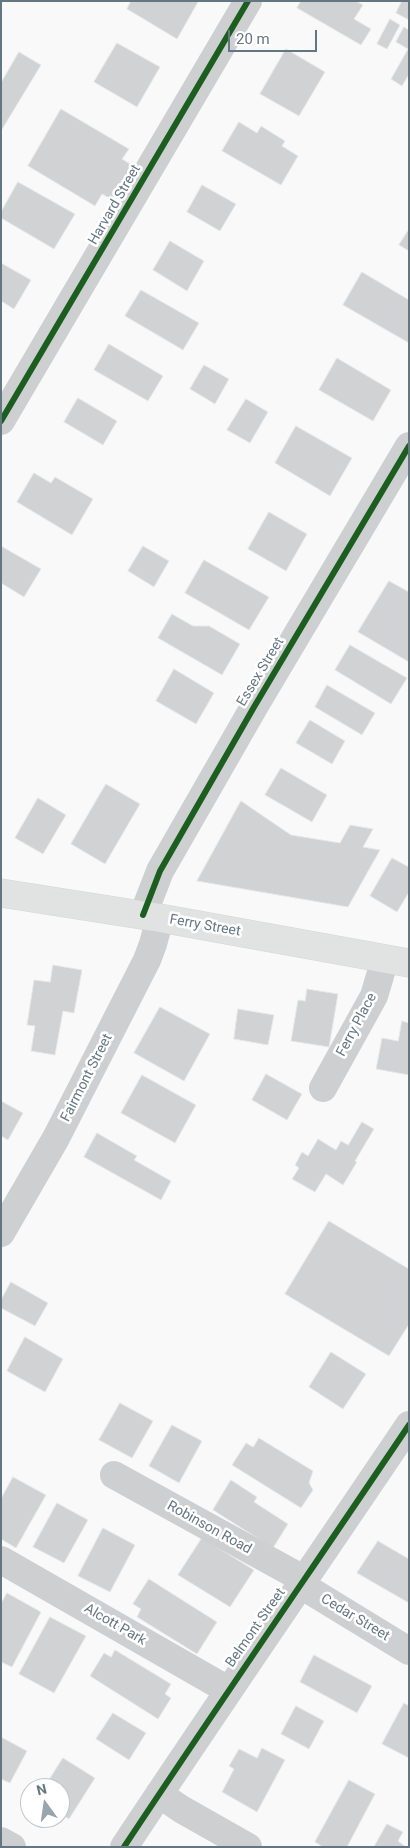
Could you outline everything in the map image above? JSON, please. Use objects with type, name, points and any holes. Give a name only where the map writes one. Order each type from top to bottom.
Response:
[{"type":"main road","name":"Ferry Street","points":[[1,893],[152,916],[397,961]]},
{"type":"street","name":"Harvard Street","points":[[1,421],[248,1]]},
{"type":"street","name":"Essex Street","points":[[152,916],[160,872],[254,707],[409,446]]},
{"type":"street","name":"Fairmont Street","points":[[1,1233],[56,1138],[147,960],[153,944],[152,916]]},
{"type":"street","name":"Ferry Place","points":[[323,1088],[374,996],[397,961]]},
{"type":"street","name":"Belmont Street","points":[[124,1847],[228,1690],[303,1583],[409,1425]]},
{"type":"street","name":"Robinson Road","points":[[114,1475],[303,1583]]},
{"type":"street","name":"Alcott Park","points":[[1,1560],[228,1690]]},
{"type":"street","name":"Cedar Street","points":[[303,1583],[409,1651]]},
{"type":"street","points":[[159,1794],[248,1847]]},
{"type":"street","points":[[1,1840],[12,1847]]},
{"type":"building","points":[[131,1],[198,2],[177,39],[127,9]]},
{"type":"building","points":[[301,1],[356,1],[363,5],[354,19],[371,29],[361,45],[297,8]]},
{"type":"building","points":[[402,1],[409,1],[409,20],[396,13]]},
{"type":"building","points":[[390,19],[400,25],[387,49],[377,44]]},
{"type":"building","points":[[404,27],[409,30],[409,74],[402,86],[391,79],[408,49],[396,42]]},
{"type":"building","points":[[117,43],[160,67],[137,107],[94,82]]},
{"type":"building","points":[[286,49],[325,72],[299,116],[260,94]]},
{"type":"building","points":[[19,52],[41,65],[1,131],[1,83]]},
{"type":"building","points":[[61,109],[129,149],[122,159],[133,166],[113,200],[102,194],[95,206],[28,166]]},
{"type":"building","points":[[239,122],[257,133],[261,126],[285,141],[282,146],[298,156],[281,185],[222,151]]},
{"type":"building","points":[[18,182],[75,214],[54,249],[1,218],[1,212]]},
{"type":"building","points":[[202,185],[236,204],[220,231],[187,212]]},
{"type":"building","points":[[409,229],[409,251],[399,245]]},
{"type":"building","points":[[170,241],[204,261],[187,291],[153,270]]},
{"type":"building","points":[[1,263],[31,280],[14,309],[1,301]]},
{"type":"building","points":[[362,272],[409,300],[409,343],[343,305]]},
{"type":"building","points":[[141,290],[199,323],[183,350],[125,316]]},
{"type":"building","points":[[109,344],[163,376],[148,401],[94,370]]},
{"type":"building","points":[[337,358],[391,390],[373,421],[319,390]]},
{"type":"building","points":[[204,365],[229,379],[215,404],[190,389]]},
{"type":"building","points":[[78,398],[117,421],[103,445],[64,422]]},
{"type":"building","points":[[246,399],[268,412],[250,443],[227,430]]},
{"type":"building","points":[[296,426],[352,458],[330,496],[275,463]]},
{"type":"building","points":[[34,473],[51,483],[55,477],[93,499],[72,535],[17,502]]},
{"type":"building","points":[[269,512],[307,534],[286,571],[248,549]]},
{"type":"building","points":[[1,546],[41,569],[24,597],[1,583]]},
{"type":"building","points":[[143,546],[169,561],[154,587],[128,571]]},
{"type":"building","points":[[204,560],[269,597],[249,630],[185,593]]},
{"type":"building","points":[[389,581],[409,592],[409,662],[358,632]]},
{"type":"building","points":[[172,614],[193,626],[209,626],[240,644],[222,675],[158,638]]},
{"type":"building","points":[[350,645],[407,678],[391,704],[335,670]]},
{"type":"building","points":[[174,669],[214,693],[196,724],[156,701]]},
{"type":"building","points":[[327,685],[375,713],[362,735],[315,707]]},
{"type":"building","points":[[310,720],[345,741],[332,764],[296,743]]},
{"type":"building","points":[[281,768],[327,795],[312,822],[265,795]]},
{"type":"building","points":[[106,784],[140,804],[105,864],[71,844]]},
{"type":"building","points":[[38,798],[66,815],[43,854],[15,838]]},
{"type":"building","points":[[241,801],[291,835],[340,843],[350,825],[373,829],[363,847],[380,850],[348,907],[197,881]]},
{"type":"building","points":[[392,858],[409,867],[409,892],[397,912],[370,896]]},
{"type":"building","points":[[53,965],[82,970],[74,1013],[63,1011],[55,1055],[31,1051],[35,1026],[27,1025],[34,980],[50,982]]},
{"type":"building","points":[[307,989],[338,994],[329,1047],[291,1041],[298,1000],[305,1001]]},
{"type":"building","points":[[160,1007],[210,1034],[184,1081],[134,1053]]},
{"type":"building","points":[[238,1009],[274,1015],[268,1045],[234,1039]]},
{"type":"building","points":[[402,1021],[409,1023],[409,1075],[376,1069],[382,1038],[398,1041]]},
{"type":"building","points":[[266,1074],[302,1094],[287,1120],[252,1100]]},
{"type":"building","points":[[142,1075],[196,1105],[175,1143],[121,1113]]},
{"type":"building","points":[[1,1101],[23,1113],[8,1140],[1,1136]]},
{"type":"building","points":[[362,1122],[374,1129],[343,1185],[326,1174],[315,1192],[292,1179],[299,1168],[295,1165],[302,1152],[308,1156],[318,1139],[336,1150],[341,1141],[348,1145]]},
{"type":"building","points":[[97,1133],[137,1156],[134,1160],[171,1181],[161,1200],[84,1157]]},
{"type":"building","points":[[329,1221],[409,1269],[409,1324],[389,1356],[285,1294]]},
{"type":"building","points":[[11,1282],[48,1303],[35,1326],[1,1308],[1,1300]]},
{"type":"building","points":[[25,1337],[63,1359],[45,1392],[7,1371]]},
{"type":"building","points":[[331,1352],[366,1374],[343,1409],[309,1387]]},
{"type":"building","points":[[120,1403],[153,1421],[132,1458],[99,1440]]},
{"type":"building","points":[[172,1425],[202,1441],[179,1483],[149,1466]]},
{"type":"building","points":[[259,1438],[313,1471],[309,1483],[313,1490],[301,1508],[232,1465],[246,1443],[253,1447]]},
{"type":"building","points":[[13,1477],[46,1495],[16,1548],[1,1539],[1,1499]]},
{"type":"building","points":[[231,1480],[257,1497],[254,1502],[288,1524],[273,1548],[213,1510]]},
{"type":"building","points":[[57,1503],[88,1520],[64,1563],[33,1547]]},
{"type":"building","points":[[103,1528],[135,1545],[110,1592],[78,1576]]},
{"type":"building","points":[[202,1538],[254,1570],[230,1607],[178,1575]]},
{"type":"building","points":[[378,1541],[409,1559],[409,1603],[357,1573]]},
{"type":"building","points":[[149,1579],[217,1622],[197,1654],[137,1617],[141,1609],[133,1604]]},
{"type":"building","points":[[7,1593],[41,1612],[12,1667],[1,1662],[1,1604]]},
{"type":"building","points":[[50,1617],[86,1636],[54,1693],[19,1674]]},
{"type":"building","points":[[115,1650],[171,1684],[165,1694],[171,1698],[158,1719],[90,1676],[104,1653],[111,1657]]},
{"type":"building","points":[[314,1655],[372,1686],[357,1713],[300,1682]]},
{"type":"building","points":[[404,1703],[409,1706],[409,1758],[382,1744]]},
{"type":"building","points":[[296,1706],[324,1721],[309,1749],[281,1734]]},
{"type":"building","points":[[113,1713],[146,1733],[129,1760],[96,1739]]},
{"type":"building","points":[[1,1737],[27,1751],[10,1783],[1,1779]]},
{"type":"building","points":[[262,1748],[285,1760],[257,1812],[222,1792],[234,1769],[229,1766],[239,1749],[257,1758]]},
{"type":"building","points":[[63,1758],[95,1778],[70,1817],[70,1778],[50,1778]]},
{"type":"building","points":[[349,1780],[375,1794],[347,1847],[323,1847],[315,1842]]},
{"type":"building","points":[[387,1824],[403,1832],[398,1841],[406,1847],[374,1847]]},
{"type":"cycle path","points":[[1,421],[248,1]]},
{"type":"cycle path","points":[[143,915],[160,871],[254,707],[409,446]]},
{"type":"cycle path","points":[[124,1847],[409,1425]]}]
